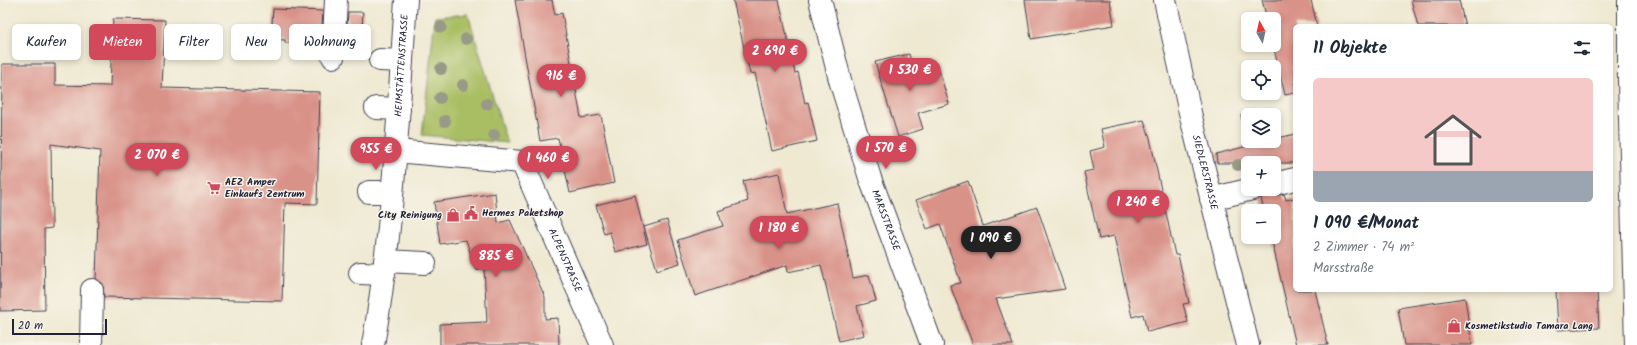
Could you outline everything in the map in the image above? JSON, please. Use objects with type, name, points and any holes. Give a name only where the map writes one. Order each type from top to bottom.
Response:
[{"type":"street","points":[[335,24],[336,0]]},
{"type":"street","name":"HEIMSTÄTTENSTRASSE","points":[[373,345],[384,268],[399,109],[406,0]]},
{"type":"street","name":"MARSSTRASSE","points":[[820,0],[840,80],[870,178],[932,345]]},
{"type":"street","name":"SIEDLERSTRASSE","points":[[1165,0],[1191,117],[1248,345]]},
{"type":"street","points":[[1629,0],[1629,90],[1636,345]]},
{"type":"street","points":[[380,60],[402,61]]},
{"type":"street","points":[[376,108],[399,109]]},
{"type":"street","name":"ALPENSTRASSE","points":[[395,151],[522,162],[602,345]]},
{"type":"street","points":[[1281,182],[1293,179]]},
{"type":"street","points":[[369,192],[391,192]]},
{"type":"street","points":[[1211,199],[1241,192]]},
{"type":"street","points":[[360,273],[384,268],[425,263]]},
{"type":"street","points":[[90,345],[92,290]]},
{"type":"green space","points":[[468,14],[507,143],[422,135],[435,17]]},
{"type":"building","points":[[515,0],[552,0],[555,15],[562,13],[581,118],[601,115],[614,183],[570,193],[558,138],[540,141]]},
{"type":"building","points":[[733,0],[779,0],[795,73],[798,72],[805,103],[808,102],[817,141],[772,151],[755,73],[750,74]]},
{"type":"building","points":[[1025,0],[1110,0],[1114,25],[1031,39]]},
{"type":"building","points":[[1262,0],[1311,0],[1317,24],[1293,24],[1293,93],[1285,95],[1281,78],[1281,60],[1277,60],[1275,52],[1281,52],[1281,12],[1265,12]]},
{"type":"building","points":[[1411,0],[1459,0],[1465,24],[1417,24]]},
{"type":"building","points":[[273,9],[323,11],[322,24],[289,24],[289,43],[285,43],[285,40],[281,40],[281,24],[272,24]]},
{"type":"building","points":[[348,12],[363,12],[362,24],[347,24]]},
{"type":"building","name":"AEZ Amper Einkaufs Zentrum","points":[[113,19],[165,20],[162,88],[320,92],[317,204],[285,203],[282,301],[104,297],[103,284],[96,279],[100,151],[51,144],[52,228],[44,229],[45,310],[0,311],[2,64],[55,64],[55,85],[110,86],[111,60],[156,60],[156,24],[113,24]]},
{"type":"building","points":[[909,54],[915,75],[938,67],[949,104],[918,113],[923,129],[898,137],[875,62]]},
{"type":"building","points":[[1144,120],[1150,138],[1175,255],[1178,255],[1189,303],[1183,304],[1188,322],[1147,332],[1143,314],[1132,317],[1114,236],[1099,239],[1084,172],[1094,170],[1090,151],[1105,147],[1101,129]]},
{"type":"building","points":[[1293,134],[1293,163],[1281,163],[1281,156],[1241,156],[1241,163],[1217,163],[1216,154],[1241,148],[1281,148],[1281,137]]},
{"type":"building","points":[[779,173],[787,214],[837,203],[853,278],[869,275],[876,301],[857,306],[864,335],[839,341],[821,265],[788,272],[787,265],[695,296],[678,240],[723,226],[718,211],[748,201],[743,181]]},
{"type":"building","points":[[968,181],[983,226],[1037,207],[1065,289],[996,299],[1013,345],[973,345],[950,285],[961,283],[940,224],[927,229],[916,200]]},
{"type":"building","points":[[495,193],[498,223],[510,220],[545,297],[545,319],[558,318],[559,345],[440,345],[440,324],[487,322],[484,268],[476,270],[466,240],[440,244],[434,202]]},
{"type":"building","points":[[1281,194],[1284,194],[1286,200],[1293,198],[1293,292],[1315,292],[1328,345],[1296,345],[1273,244],[1281,244],[1281,204],[1262,204],[1262,196],[1281,196]]},
{"type":"building","points":[[635,195],[647,244],[615,252],[610,232],[604,234],[596,205]]},
{"type":"building","points":[[667,220],[680,263],[657,270],[644,227]]},
{"type":"building","points":[[1556,292],[1597,292],[1599,328],[1558,330]]},
{"type":"building","points":[[1465,298],[1472,345],[1404,345],[1398,308]]},
{"type":"place","name":"AEZ Amper Einkaufs Zentrum","points":[[214,188]]},
{"type":"place","name":"Hermes Paketshop","points":[[471,213]]},
{"type":"place","name":"City Reinigung","points":[[453,215]]},
{"type":"place","name":"Kosmetikstudio Tamara Lang","points":[[1454,326]]}]
